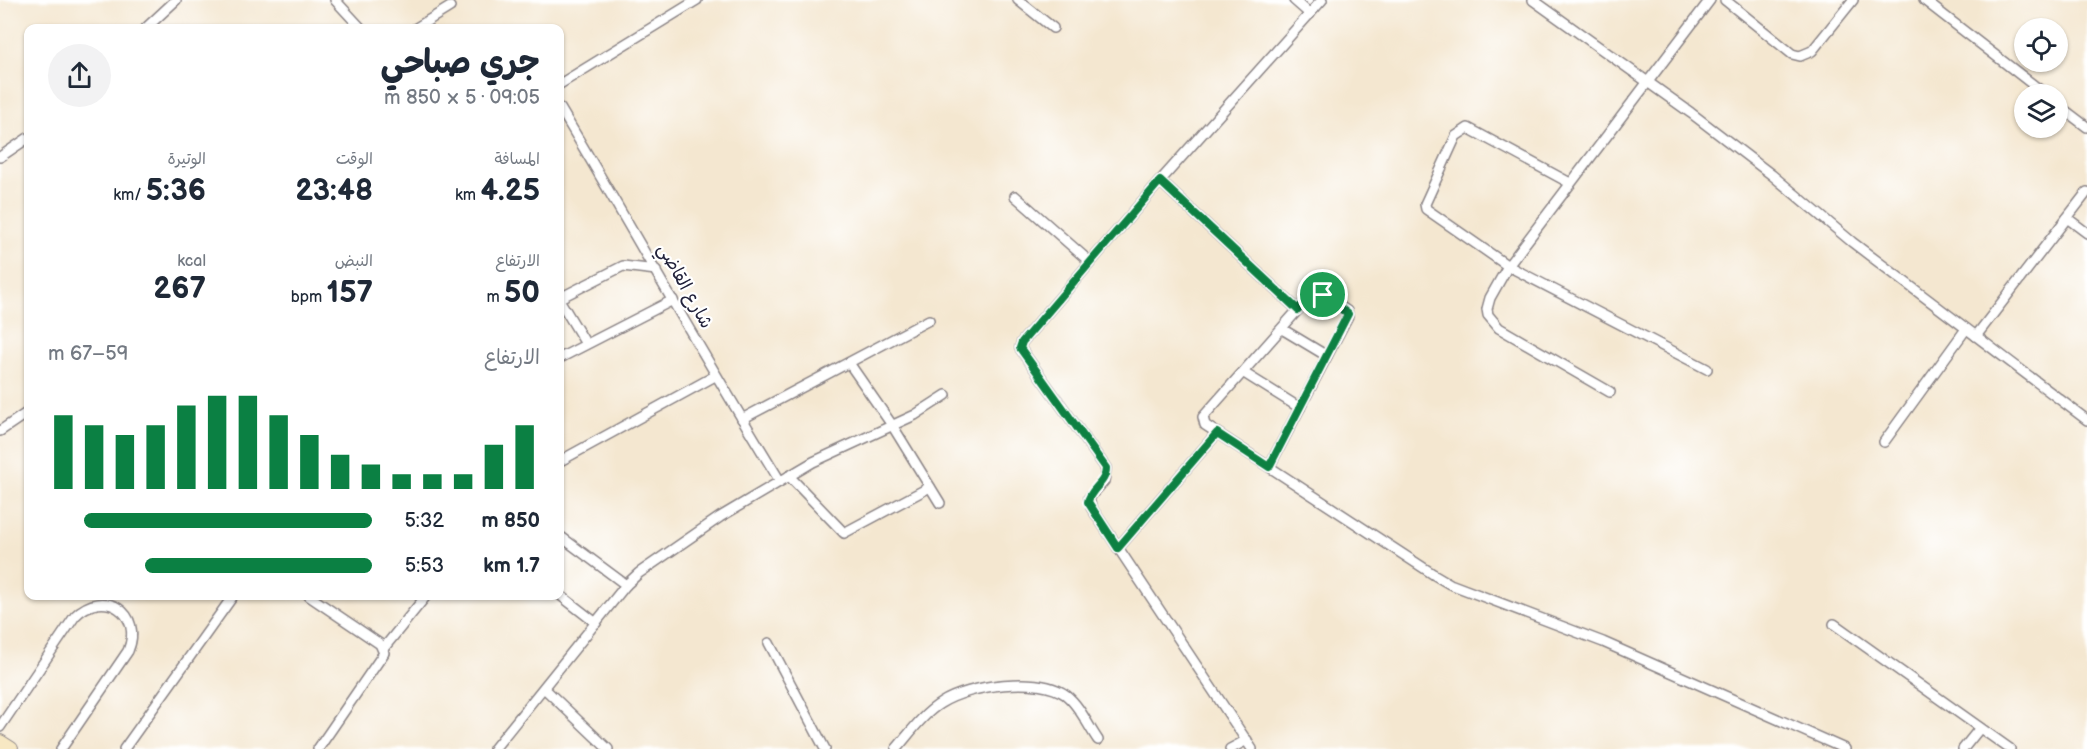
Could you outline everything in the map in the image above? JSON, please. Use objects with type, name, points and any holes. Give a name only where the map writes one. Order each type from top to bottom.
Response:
[{"type":"main road","points":[[0,742],[11,749]]},
{"type":"street","points":[[150,24],[176,0]]},
{"type":"street","points":[[335,0],[357,24]]},
{"type":"street","points":[[564,82],[697,0]]},
{"type":"street","points":[[1018,0],[1053,28]]},
{"type":"street","points":[[1294,0],[1310,14]]},
{"type":"street","points":[[1252,749],[1088,502],[1090,495],[1104,480],[1106,468],[1020,348],[1022,342],[1160,181],[1322,0]]},
{"type":"street","points":[[1533,0],[1649,82],[1772,175],[1852,242],[2087,420]]},
{"type":"street","points":[[1610,392],[1493,323],[1487,309],[1508,266],[1710,0]]},
{"type":"street","points":[[1725,0],[1792,54],[1800,56],[1812,51],[1852,0]]},
{"type":"street","points":[[1924,0],[2032,84]]},
{"type":"street","points":[[421,24],[447,2]]},
{"type":"street","points":[[2068,113],[2087,127]]},
{"type":"street","name":"شارع القاضي","points":[[564,115],[657,270],[715,376],[742,419],[785,479],[844,533],[930,487]]},
{"type":"street","points":[[1570,183],[1476,131],[1462,130],[1456,136],[1425,204],[1426,209],[1508,266],[1707,369]]},
{"type":"street","points":[[0,157],[24,141]]},
{"type":"street","points":[[1160,181],[1298,310]]},
{"type":"street","points":[[1976,336],[2087,192]]},
{"type":"street","points":[[1015,196],[1090,262]]},
{"type":"street","points":[[2067,218],[2087,233]]},
{"type":"street","points":[[564,297],[623,266],[657,270]]},
{"type":"street","points":[[1269,467],[1348,316],[1347,311],[1318,292],[1311,294],[1203,417],[1205,425],[1269,467],[1450,584],[1603,642],[1845,749]]},
{"type":"street","points":[[564,356],[673,300]]},
{"type":"street","points":[[564,306],[586,344]]},
{"type":"street","points":[[742,419],[929,321]]},
{"type":"street","points":[[1282,329],[1327,356]]},
{"type":"street","points":[[1884,442],[1966,329]]},
{"type":"street","points":[[849,363],[892,425],[940,503]]},
{"type":"street","points":[[1244,373],[1300,408]]},
{"type":"street","points":[[564,459],[715,376]]},
{"type":"street","points":[[494,749],[545,689],[626,585],[676,546],[813,462],[892,425],[946,395]]},
{"type":"street","points":[[0,431],[24,415]]},
{"type":"street","points":[[1118,548],[1217,433]]},
{"type":"street","points":[[564,539],[626,585]]},
{"type":"street","points":[[564,598],[596,623]]},
{"type":"street","points":[[124,749],[230,600]]},
{"type":"street","points":[[315,600],[383,649]]},
{"type":"street","points":[[319,748],[381,659],[383,649],[423,600]]},
{"type":"street","points":[[0,727],[75,616],[83,608],[95,603],[109,603],[128,618],[133,629],[133,641],[61,749]]},
{"type":"street","points":[[1834,624],[2010,749]]},
{"type":"street","points":[[769,643],[825,749]]},
{"type":"street","points":[[896,749],[925,716],[951,697],[981,689],[1042,684],[1065,695],[1073,702],[1098,740]]},
{"type":"street","points":[[545,689],[608,749]]},
{"type":"street","points":[[1963,749],[1980,728]]},
{"type":"street","points":[[1230,749],[1247,740]]},
{"type":"route","points":[[1160,181],[1298,310],[1311,294],[1318,292],[1323,295],[1347,311],[1348,316],[1269,467],[1217,433],[1118,548],[1088,502],[1090,495],[1104,480],[1106,468],[1023,354],[1020,348],[1022,342],[1160,181]]}]
